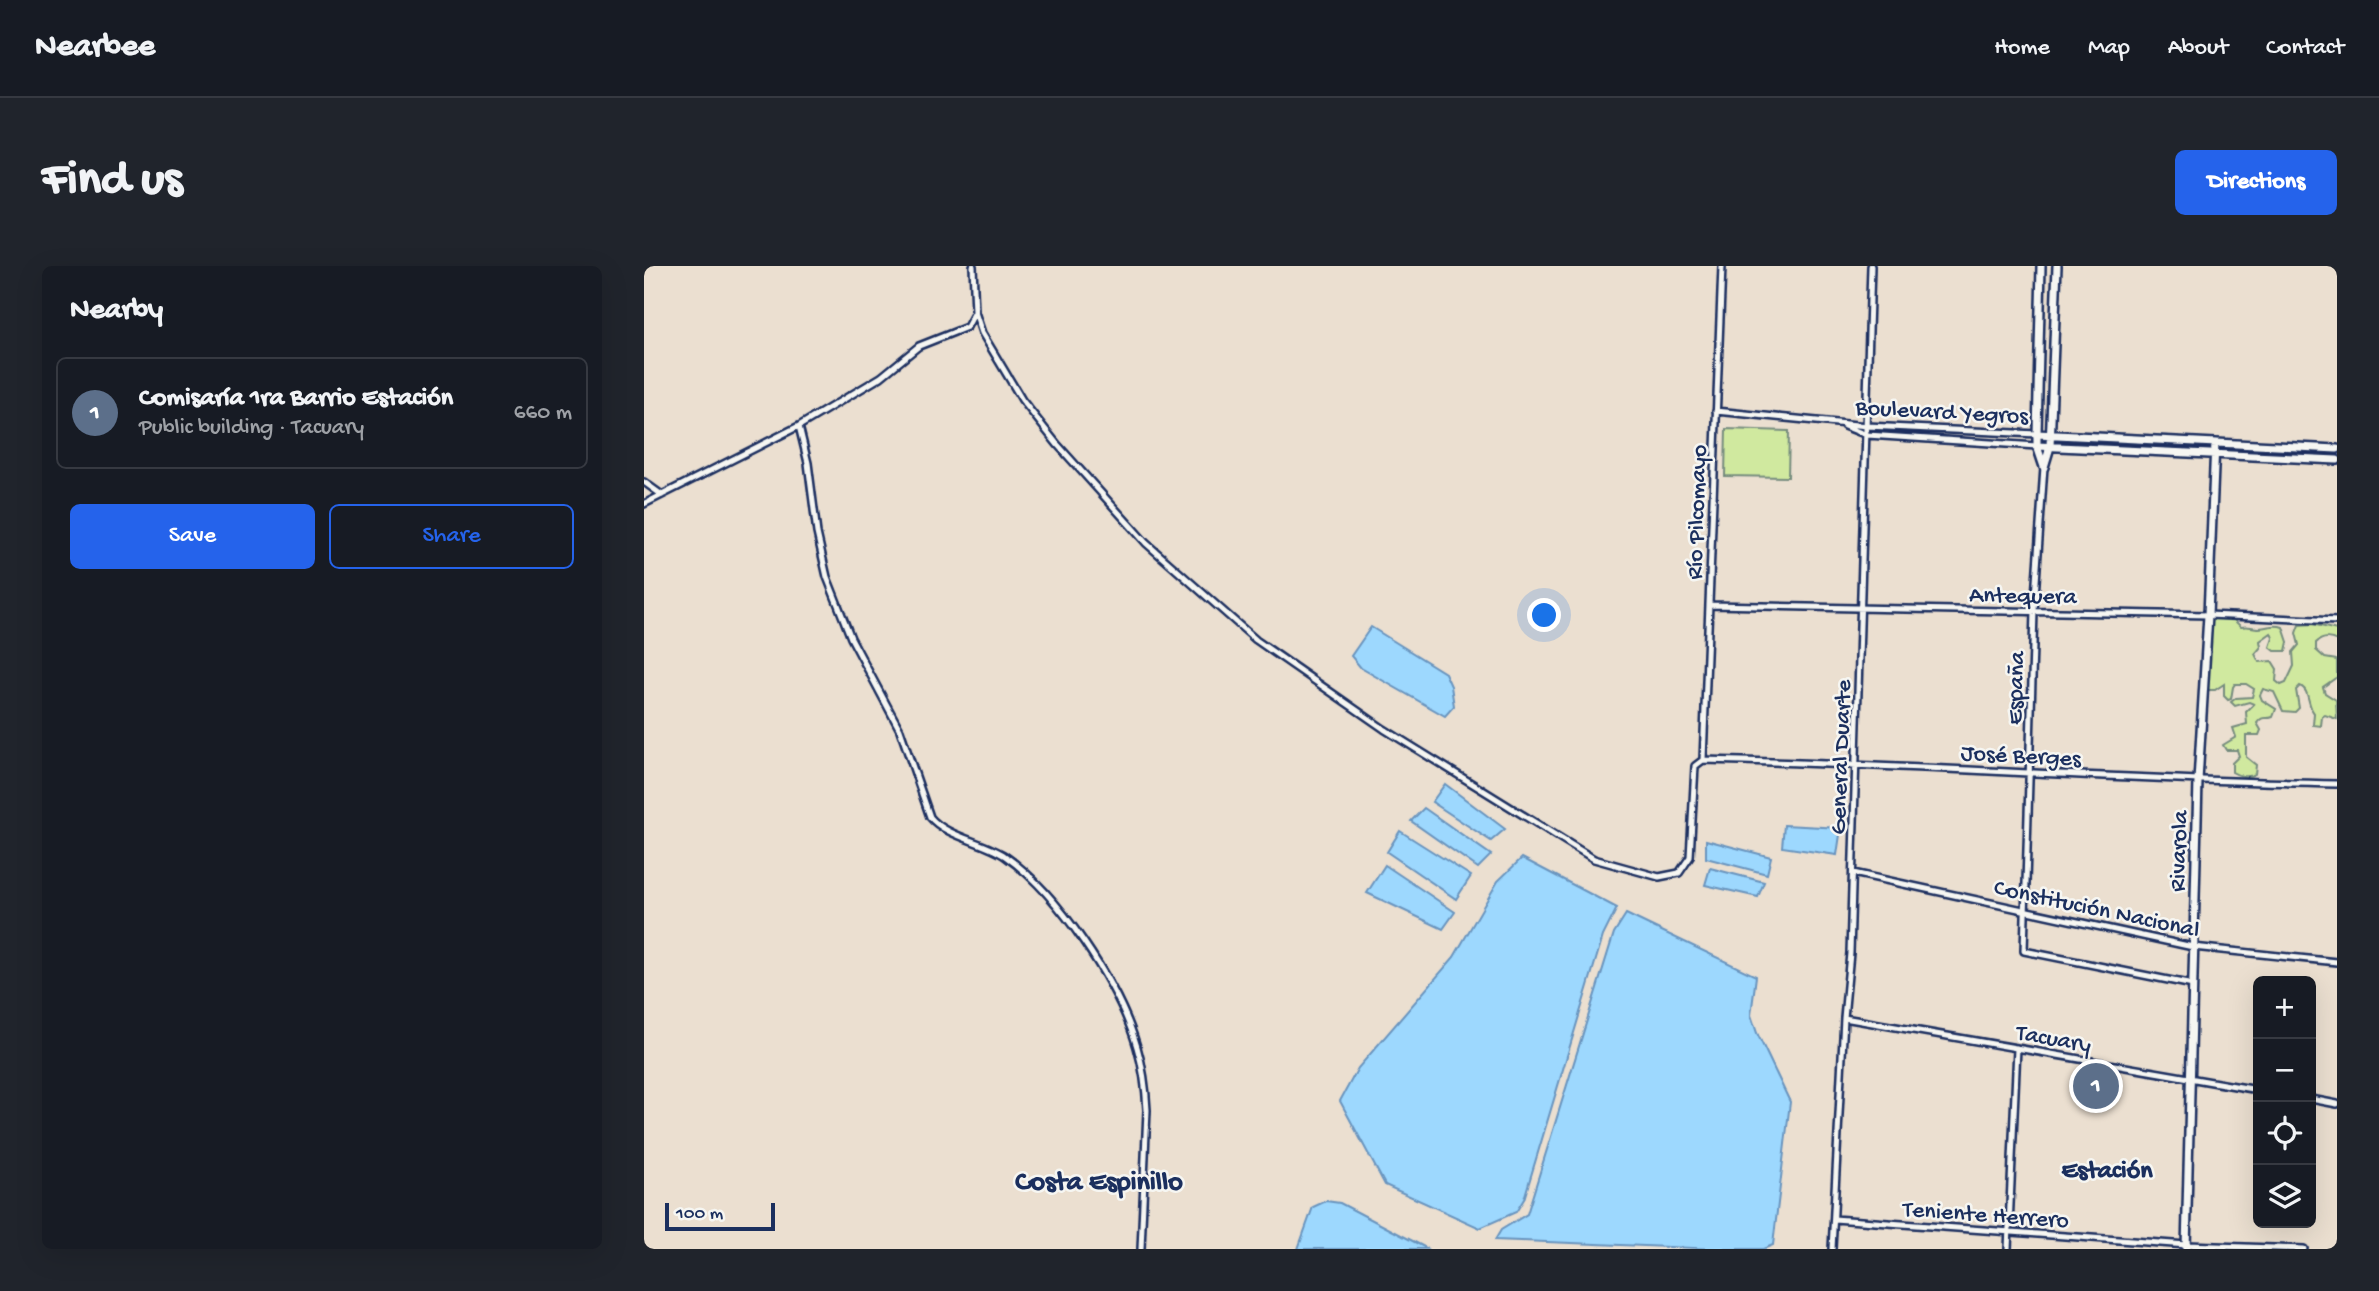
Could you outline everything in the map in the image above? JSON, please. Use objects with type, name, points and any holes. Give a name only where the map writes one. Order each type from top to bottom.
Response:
[{"type":"street","points":[[644,504],[799,426],[881,377],[919,346],[967,327],[975,312],[973,266]]},
{"type":"street","name":"Río Pilcomayo","points":[[975,312],[982,333],[1022,400],[1057,444],[1146,543],[1256,640],[1384,729],[1594,859],[1659,877],[1679,873],[1690,857],[1695,766],[1703,760],[1722,266]]},
{"type":"street","name":"General Duarte","points":[[1832,1249],[1850,953],[1871,266]]},
{"type":"street","points":[[2041,266],[2037,446],[2044,467]]},
{"type":"street","points":[[2044,467],[2051,435],[2057,266]]},
{"type":"street","points":[[1716,411],[1838,424]]},
{"type":"street","name":"Boulevard Yegros","points":[[1838,424],[2337,449]]},
{"type":"street","name":"Boulevard Yegros","points":[[1838,424],[1867,435],[2050,447],[2337,460]]},
{"type":"street","points":[[799,426],[808,463],[817,533],[827,578],[851,638],[900,730],[930,817],[950,831],[1003,855],[1046,892],[1089,949],[1128,1020],[1142,1066],[1147,1110],[1142,1249]]},
{"type":"street","name":"Rivarola","points":[[2187,1247],[2198,781],[2215,443]]},
{"type":"street","name":"España","points":[[2044,467],[2034,611],[2024,951],[2193,985]]},
{"type":"street","points":[[644,482],[662,495]]},
{"type":"street","name":"Antequera","points":[[1709,605],[2208,615],[2337,621]]},
{"type":"street","name":"José Berges","points":[[1703,760],[1856,763],[2198,781],[2337,784]]},
{"type":"street","name":"Constitución Nacional","points":[[1853,873],[2193,947],[2337,962]]},
{"type":"street","name":"Tacuary","points":[[1844,1018],[2253,1089]]},
{"type":"street","points":[[2008,1249],[2017,1048]]},
{"type":"street","points":[[2316,1100],[2337,1104]]},
{"type":"street","name":"Teniente Herrero","points":[[1834,1219],[2187,1247],[2304,1249]]},
{"type":"green space","points":[[1726,429],[1789,431],[1788,477],[1725,476]]},
{"type":"green space","points":[[2213,618],[2232,618],[2241,627],[2283,627],[2288,642],[2286,651],[2275,651],[2270,647],[2273,638],[2271,633],[2260,641],[2261,647],[2255,654],[2259,662],[2272,661],[2277,669],[2276,681],[2281,685],[2286,683],[2294,666],[2293,652],[2299,645],[2296,633],[2299,625],[2312,624],[2337,630],[2337,641],[2329,638],[2321,640],[2316,643],[2316,650],[2325,658],[2337,660],[2337,677],[2323,687],[2325,693],[2336,700],[2337,719],[2325,715],[2322,717],[2321,726],[2313,725],[2314,713],[2305,691],[2300,686],[2296,690],[2299,708],[2295,712],[2283,711],[2274,692],[2263,689],[2260,695],[2262,700],[2276,709],[2273,717],[2263,718],[2257,723],[2261,730],[2259,735],[2246,735],[2246,757],[2256,765],[2255,774],[2249,776],[2232,772],[2232,763],[2239,756],[2237,750],[2226,750],[2223,745],[2236,737],[2233,728],[2247,724],[2246,712],[2254,704],[2249,702],[2235,706],[2231,702],[2236,698],[2252,697],[2254,689],[2246,684],[2235,684],[2231,699],[2228,700],[2224,696],[2224,684],[2215,690],[2207,690],[2205,659],[2211,648],[2209,635]]},
{"type":"water","points":[[1371,627],[1445,673],[1451,686],[1454,706],[1445,716],[1361,668],[1351,656]]},
{"type":"water","points":[[1445,784],[1505,829],[1491,841],[1432,802]]},
{"type":"water","points":[[1424,808],[1491,855],[1478,868],[1411,821]]},
{"type":"water","points":[[1784,825],[1841,828],[1837,855],[1782,847]]},
{"type":"water","points":[[1400,831],[1471,876],[1456,899],[1387,852]]},
{"type":"water","points":[[1706,840],[1771,857],[1767,874],[1706,858]]},
{"type":"water","points":[[1522,858],[1617,908],[1603,936],[1524,1199],[1516,1212],[1480,1228],[1385,1185],[1340,1101],[1358,1068],[1454,957],[1498,881]]},
{"type":"water","points":[[1385,865],[1455,912],[1443,929],[1367,893]]},
{"type":"water","points":[[1710,868],[1764,882],[1758,897],[1705,885]]},
{"type":"water","points":[[1626,914],[1756,976],[1751,1015],[1790,1102],[1773,1245],[1763,1249],[1718,1249],[1495,1240],[1501,1230],[1527,1214],[1614,933]]},
{"type":"water","points":[[1326,1201],[1340,1203],[1428,1249],[1298,1249],[1313,1207]]},
{"type":"place","name":"Comisaría 1ra Barrio Estación","points":[[2096,1086]]},
{"type":"district","name":"Estación","points":[[2107,1168]]},
{"type":"district","name":"Costa Espinillo","points":[[1099,1179]]}]
